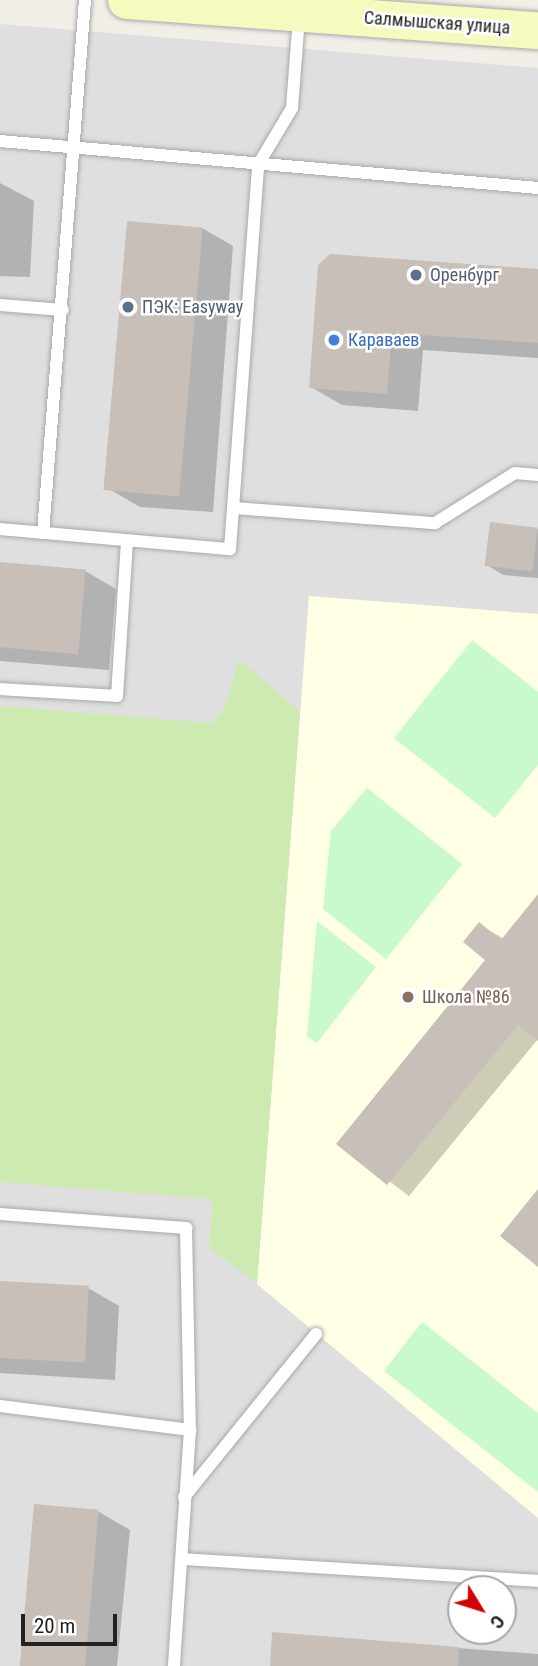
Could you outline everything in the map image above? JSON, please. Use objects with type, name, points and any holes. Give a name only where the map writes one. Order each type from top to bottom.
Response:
[{"type":"main road","name":"Салмышская улица","points":[[126,0],[538,30]]},
{"type":"lane","points":[[43,533],[63,310],[85,0]]},
{"type":"lane","points":[[0,529],[230,549],[258,165],[292,108],[300,13]]},
{"type":"lane","points":[[0,141],[538,188]]},
{"type":"lane","points":[[0,305],[63,310]]},
{"type":"lane","points":[[234,508],[435,523],[515,473],[538,475]]},
{"type":"lane","points":[[0,689],[117,696],[127,542]]},
{"type":"lane","points":[[0,1214],[186,1228],[190,1430],[174,1666]]},
{"type":"lane","points":[[184,1497],[316,1334]]},
{"type":"lane","points":[[0,1406],[190,1430]]},
{"type":"lane","points":[[182,1559],[538,1581]]},
{"type":"shaded area","points":[[0,24],[538,68],[538,1666],[0,1666]]},
{"type":"shaded area","name":"Школа №86","points":[[309,596],[538,614],[538,1518],[257,1284]]},
{"type":"green space","points":[[472,640],[538,692],[538,765],[495,818],[394,738]]},
{"type":"green space","points":[[239,660],[300,711],[257,1283],[209,1248],[212,1199],[0,1182],[0,706],[211,723],[224,709]]},
{"type":"green space","points":[[367,788],[462,864],[386,959],[323,909],[331,831]]},
{"type":"green space","points":[[317,921],[376,967],[317,1043],[307,1036]]},
{"type":"green space","points":[[422,1322],[538,1413],[538,1492],[384,1371]]},
{"type":"building","points":[[127,221],[203,228],[179,497],[103,490]]},
{"type":"building","points":[[330,254],[538,269],[538,343],[392,333],[387,394],[309,388],[318,265]]},
{"type":"building","points":[[490,522],[538,528],[532,572],[485,566]]},
{"type":"building","points":[[0,562],[86,569],[78,654],[0,647]]},
{"type":"building","points":[[538,894],[538,1041],[518,1025],[387,1185],[336,1144],[485,960],[463,942],[479,922],[501,940]]},
{"type":"building","points":[[538,1189],[538,1267],[500,1236]]},
{"type":"building","points":[[0,1281],[89,1286],[85,1363],[0,1358]]},
{"type":"building","points":[[34,1504],[99,1510],[85,1666],[20,1666]]},
{"type":"building","points":[[272,1632],[459,1647],[458,1666],[270,1666]]},
{"type":"place","name":"Оренбург","points":[[416,275]]},
{"type":"place","name":"ПЭК: Easyway","points":[[128,307]]},
{"type":"place","name":"Караваев","points":[[334,340]]},
{"type":"place","name":"Школа №86","points":[[408,997]]}]
